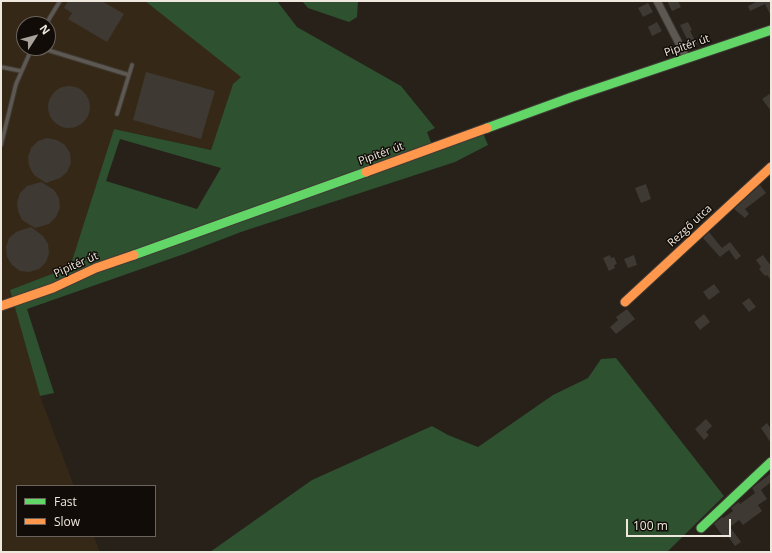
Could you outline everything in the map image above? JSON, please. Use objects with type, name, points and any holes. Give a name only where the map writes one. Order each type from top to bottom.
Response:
[{"type":"street","points":[[657,1],[687,59]]},
{"type":"street","name":"Pipitér út","points":[[1,306],[53,288],[96,268],[551,105],[771,30]]},
{"type":"street","name":"Rezgő utca","points":[[626,302],[771,167]]},
{"type":"street","points":[[701,528],[771,462]]},
{"type":"lane","points":[[51,16],[60,1]]},
{"type":"lane","points":[[56,53],[129,75]]},
{"type":"lane","points":[[1,145],[3,125],[16,84],[28,56]]},
{"type":"lane","points":[[117,114],[132,65]]},
{"type":"lane","points":[[1,67],[21,71]]},
{"type":"shaded area","points":[[1,1],[145,1],[242,77],[233,84],[211,150],[114,129],[70,267],[10,290],[40,396],[74,485],[16,485],[16,537],[94,537],[100,552],[1,552]]},
{"type":"green space","points":[[145,1],[277,1],[297,27],[401,86],[435,128],[427,132],[432,145],[480,126],[488,145],[455,162],[241,232],[184,254],[27,309],[54,393],[40,396],[10,290],[70,267],[114,129],[211,150],[233,84],[241,77]],"holes":[[[120,139],[221,168],[197,209],[106,181]]]},
{"type":"green space","points":[[302,1],[358,1],[357,17],[349,22],[308,8]]},
{"type":"green space","points":[[616,358],[724,496],[667,552],[210,552],[312,480],[432,426],[448,435],[478,447],[553,395],[588,378],[601,359]]},
{"type":"building","points":[[68,1],[102,1],[124,14],[107,42],[68,19],[72,13],[64,8]]},
{"type":"building","points":[[667,1],[678,1],[681,7],[672,11]]},
{"type":"building","points":[[758,1],[771,1],[771,16],[765,4],[750,11],[748,6]]},
{"type":"building","points":[[648,3],[653,12],[643,17],[638,8]]},
{"type":"building","points":[[657,22],[662,31],[652,36],[648,27]]},
{"type":"building","points":[[688,22],[692,30],[690,31],[697,44],[691,47],[680,25]]},
{"type":"building","points":[[146,72],[215,91],[201,139],[133,120]]},
{"type":"building","points":[[65,86],[73,86],[81,89],[87,95],[90,107],[87,119],[81,125],[73,128],[65,128],[57,125],[51,119],[48,111],[48,103],[51,95],[57,89]]},
{"type":"building","points":[[771,93],[771,111],[762,99]]},
{"type":"building","points":[[47,138],[57,140],[65,145],[70,153],[71,163],[67,172],[60,178],[46,183],[34,175],[29,166],[28,157],[31,148],[38,141]]},
{"type":"building","points":[[41,182],[54,190],[59,198],[60,208],[56,217],[49,224],[35,228],[22,220],[18,211],[17,202],[20,193],[27,186]]},
{"type":"building","points":[[646,184],[651,199],[641,203],[635,188]]},
{"type":"building","points":[[760,185],[766,193],[745,209],[749,214],[745,218],[734,209]]},
{"type":"building","points":[[31,227],[43,236],[48,244],[49,254],[46,262],[39,269],[29,272],[20,271],[12,265],[7,257],[6,247],[9,238],[16,232]]},
{"type":"building","points":[[709,232],[722,248],[730,242],[741,256],[736,260],[729,250],[720,257],[703,238]]},
{"type":"building","points":[[610,255],[611,258],[614,257],[617,264],[614,265],[615,268],[609,271],[603,258]]},
{"type":"building","points":[[634,255],[637,265],[628,268],[624,259]]},
{"type":"building","points":[[763,255],[771,266],[771,280],[759,269],[761,267],[756,260]]},
{"type":"building","points":[[714,284],[720,292],[709,300],[703,292]]},
{"type":"building","points":[[749,298],[756,307],[749,312],[742,303]]},
{"type":"building","points":[[627,309],[635,319],[616,334],[610,327],[618,320],[616,317]]},
{"type":"building","points":[[704,314],[710,322],[700,330],[694,322]]},
{"type":"building","points":[[706,419],[712,426],[706,432],[709,435],[704,440],[695,429]]},
{"type":"building","points":[[767,423],[771,429],[771,443],[761,428]]},
{"type":"building","points":[[771,473],[771,482],[761,490],[767,499],[758,505],[762,511],[743,525],[739,520],[730,527],[741,542],[735,546],[727,535],[724,538],[714,524],[722,517],[723,518],[733,511],[731,508],[739,502],[740,504],[755,493],[752,488]]},
{"type":"traffic: fast","points":[[487,128],[572,97],[771,30]]},
{"type":"traffic: fast","points":[[134,255],[366,172]]},
{"type":"traffic: fast","points":[[701,528],[771,462]]},
{"type":"traffic: slow","points":[[366,172],[487,128]]},
{"type":"traffic: slow","points":[[625,302],[771,167]]},
{"type":"traffic: slow","points":[[1,306],[53,288],[96,268],[134,255]]}]
